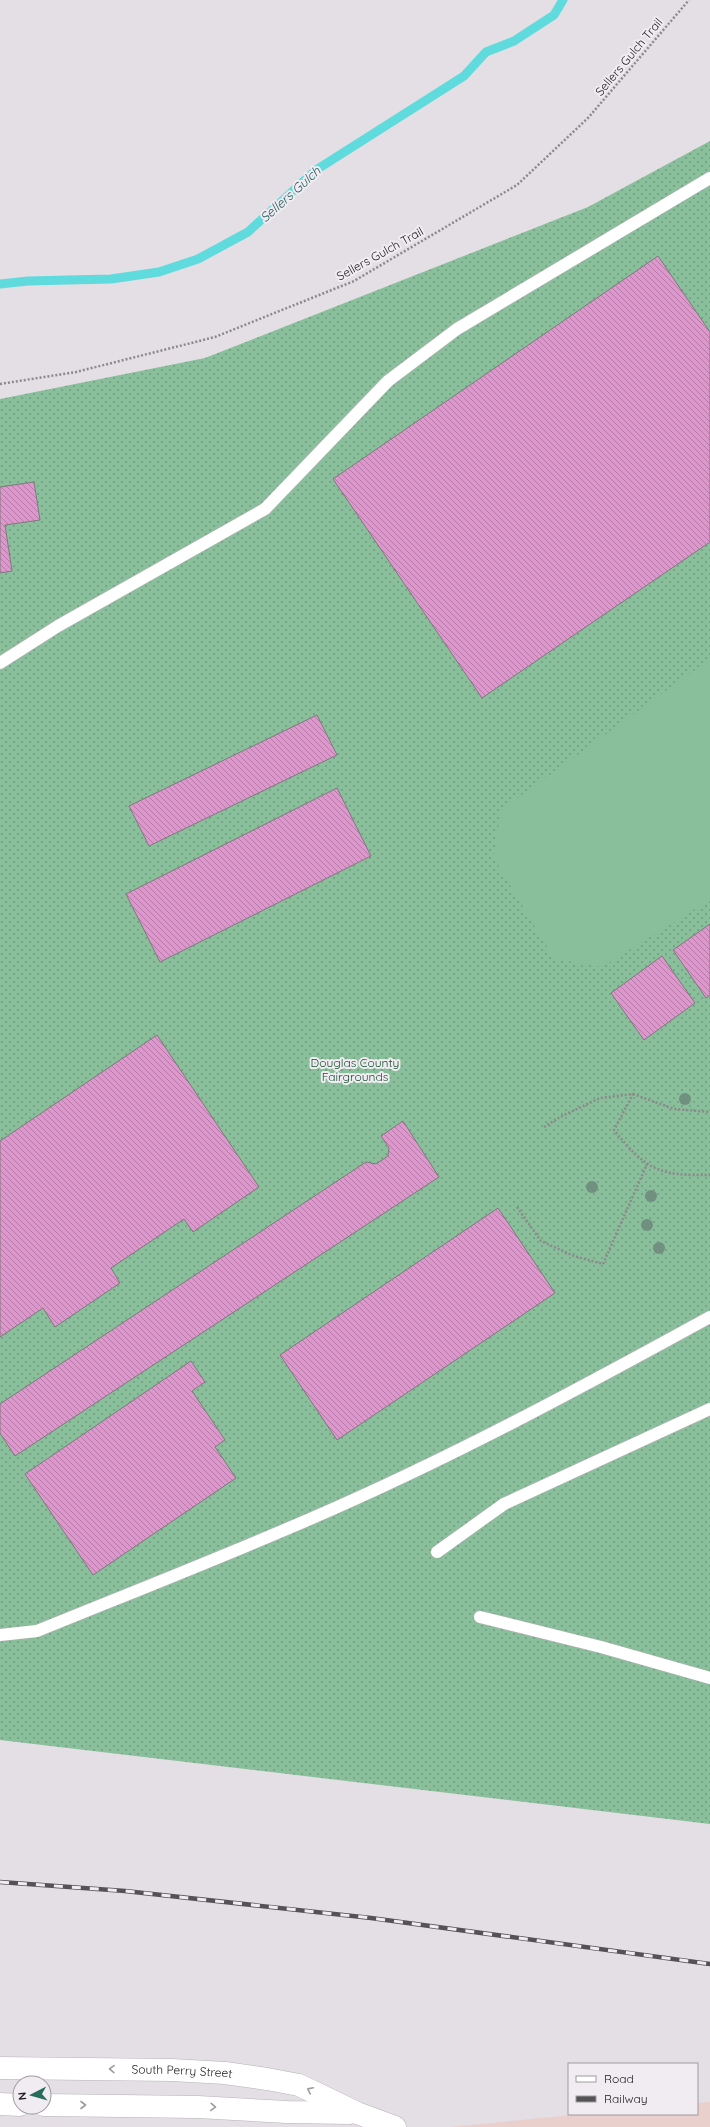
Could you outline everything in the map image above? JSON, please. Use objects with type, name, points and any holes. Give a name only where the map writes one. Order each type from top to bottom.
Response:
[{"type":"street","name":"South Perry Street","points":[[0,2068],[172,2070],[225,2073],[299,2085],[358,2120]]},
{"type":"street","points":[[0,2104],[12,2105]]},
{"type":"street","name":"South Perry Street","points":[[52,2105],[198,2107],[287,2112],[358,2120],[395,2127]]},
{"type":"lane","points":[[0,663],[58,626],[265,509],[388,381],[457,329],[710,178]]},
{"type":"lane","points":[[0,1635],[37,1631],[311,1519],[459,1450],[576,1391],[710,1317]]},
{"type":"lane","points":[[437,1552],[504,1504],[710,1409]]},
{"type":"lane","points":[[480,1617],[602,1647],[710,1678]]},
{"type":"path","name":"Sellers Gulch Trail","points":[[0,384],[76,372],[214,337],[354,281],[517,186],[588,118],[689,0]]},
{"type":"path","points":[[544,1127],[560,1116],[600,1098],[633,1094],[674,1109],[710,1112]]},
{"type":"path","points":[[633,1094],[614,1130],[641,1161],[660,1170],[681,1176],[710,1175]]},
{"type":"path","points":[[517,1207],[541,1241],[574,1256],[603,1264],[647,1164]]},
{"type":"shaded area","points":[[710,2102],[710,2127],[450,2127],[573,2115],[698,2115],[698,2103]]},
{"type":"green space","name":"Douglas County Fairgrounds","points":[[710,141],[710,1824],[0,1740],[0,399],[205,358],[588,207]]},
{"type":"green space","points":[[710,659],[710,900],[602,967],[554,959],[493,857],[501,810]]},
{"type":"building","points":[[658,256],[710,332],[710,542],[482,698],[333,479]]},
{"type":"building","points":[[34,482],[40,520],[5,525],[12,571],[0,573],[0,487]]},
{"type":"building","points":[[317,715],[337,755],[149,846],[129,806]]},
{"type":"building","points":[[337,788],[371,856],[160,962],[126,894]]},
{"type":"building","points":[[710,924],[710,995],[706,998],[673,950]]},
{"type":"building","points":[[662,956],[695,1003],[644,1040],[611,993]]},
{"type":"building","points":[[157,1035],[259,1187],[193,1232],[184,1219],[111,1268],[120,1283],[55,1327],[43,1308],[0,1337],[0,1141]]},
{"type":"building","points":[[403,1121],[439,1177],[15,1456],[0,1433],[0,1404],[366,1162],[376,1164],[388,1156],[389,1148],[381,1136]]},
{"type":"building","points":[[498,1208],[555,1293],[337,1440],[280,1355]]},
{"type":"building","points":[[191,1361],[205,1382],[192,1391],[225,1440],[215,1447],[236,1478],[93,1575],[25,1474]]},
{"type":"waterway","name":"Sellers Gulch","points":[[0,284],[28,281],[111,279],[159,272],[198,259],[248,232],[316,170],[464,76],[486,52],[514,41],[554,15],[563,0]]},
{"type":"railway","points":[[0,1882],[125,1891],[371,1918],[710,1964]]}]
